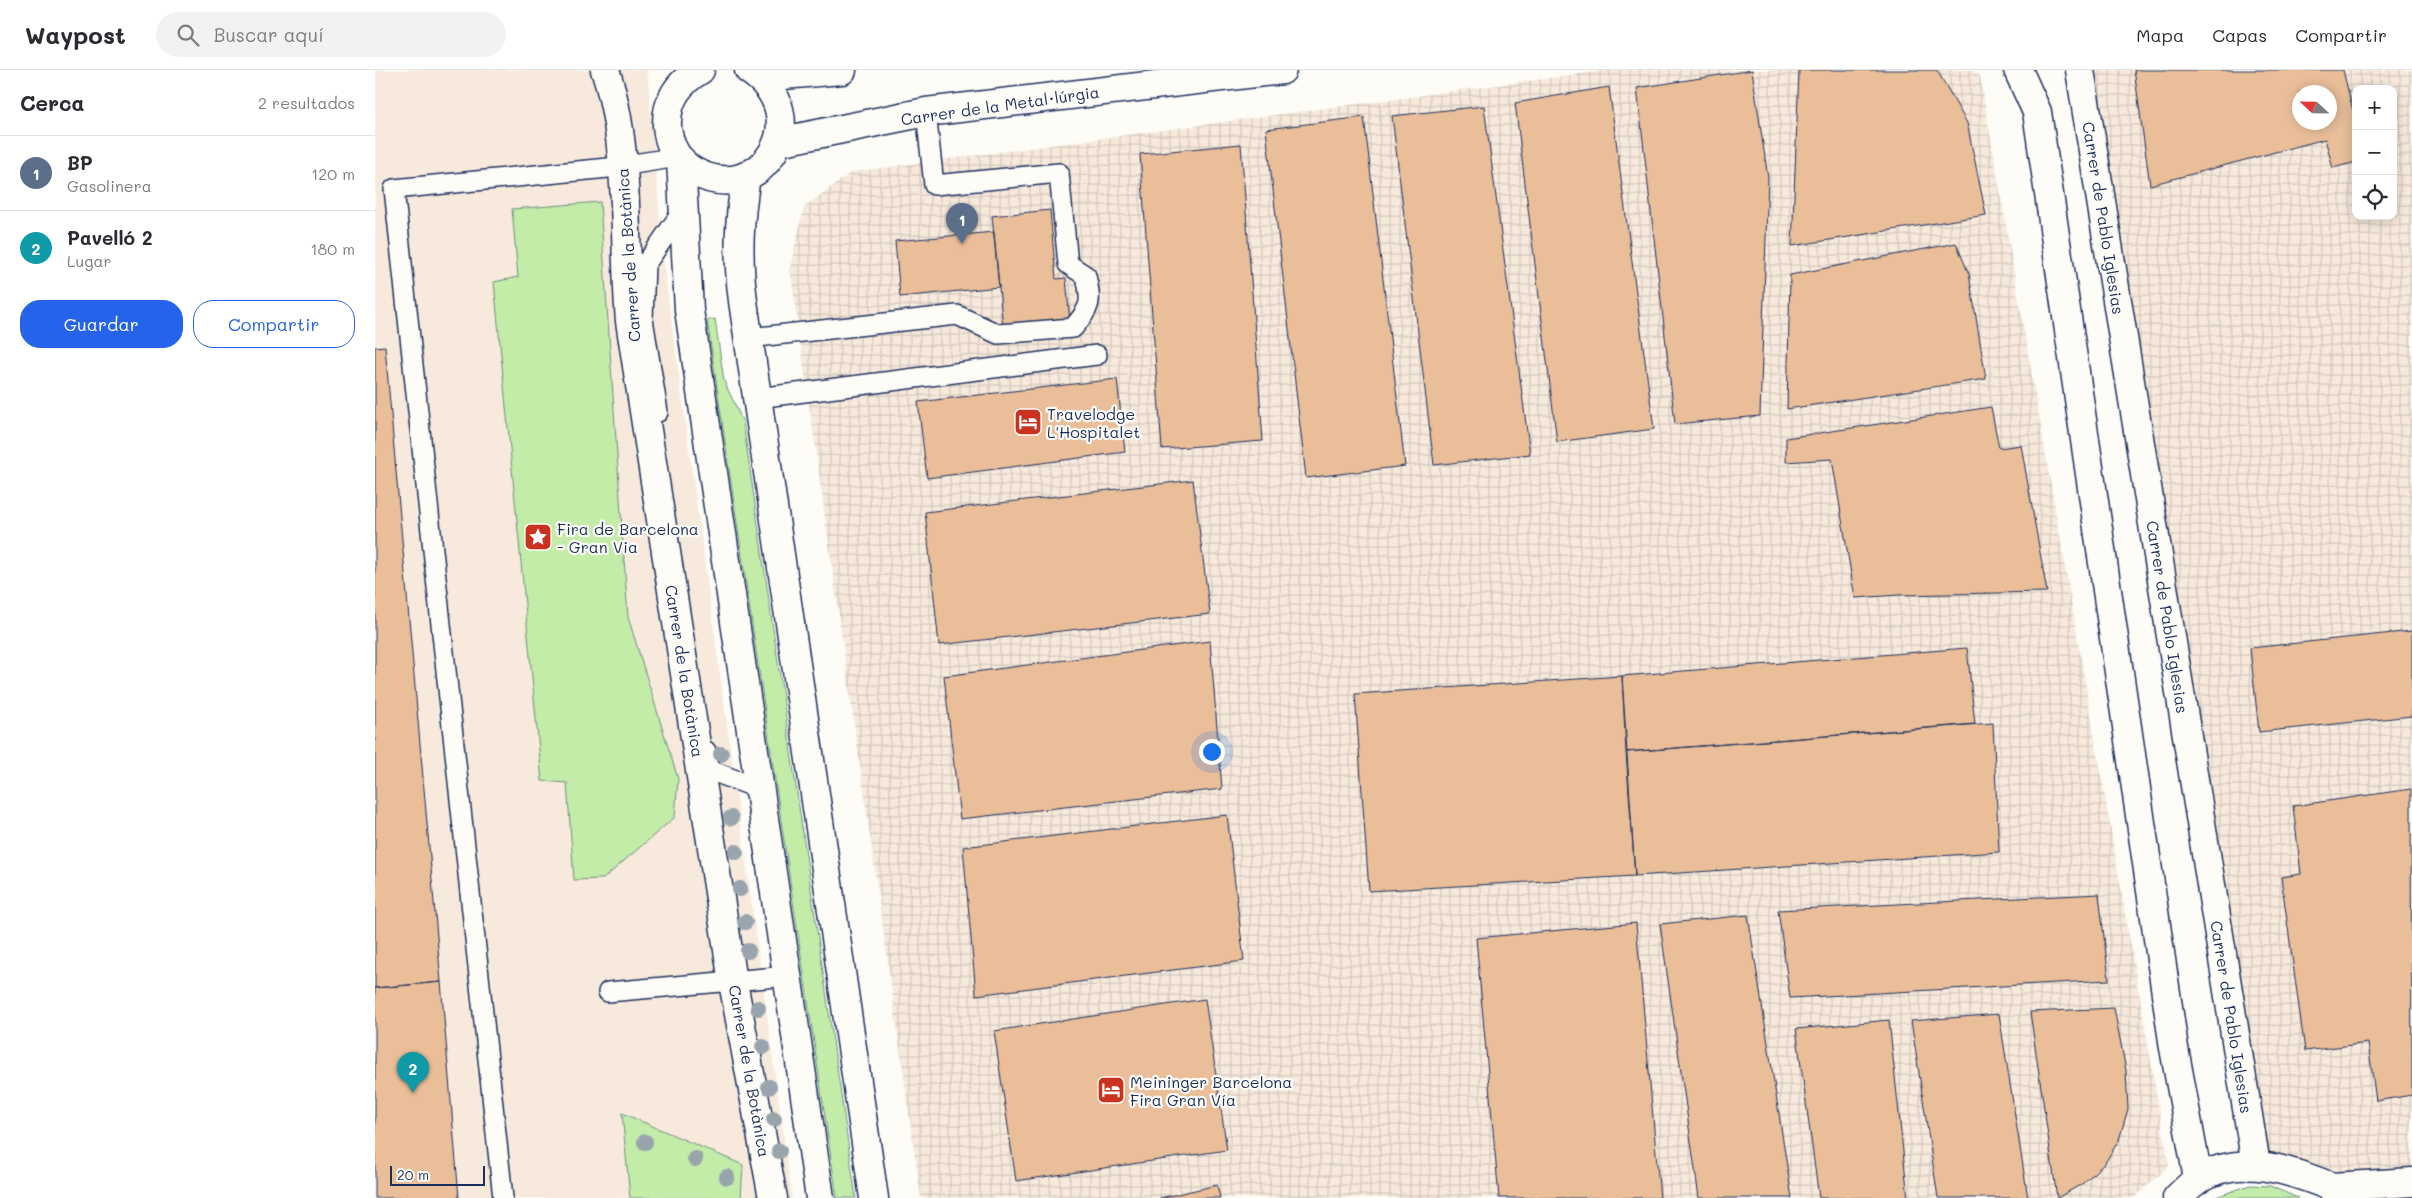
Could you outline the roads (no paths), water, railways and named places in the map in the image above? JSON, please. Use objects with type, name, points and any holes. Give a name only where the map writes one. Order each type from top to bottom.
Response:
[{"type":"street","name":"Carrer de la Botànica","points":[[605,70],[614,97],[621,154],[630,321],[733,982],[773,1198]]},
{"type":"street","points":[[700,70],[670,83],[667,116],[668,138],[679,158],[689,168],[711,178],[729,180],[746,176],[759,168],[770,156],[778,142],[782,124],[779,106],[772,90],[754,73]]},
{"type":"street","points":[[754,73],[842,70]]},
{"type":"street","name":"Carrer de la Metal·lúrgia","points":[[778,142],[926,112],[1283,70]]},
{"type":"street","points":[[2019,70],[2037,112],[2174,1048],[2198,1180]]},
{"type":"street","points":[[2037,112],[2042,70]]},
{"type":"street","name":"Carrer de Pablo Iglesias","points":[[2080,70],[2256,1165]]},
{"type":"street","points":[[679,158],[684,209],[689,310],[820,1198]]},
{"type":"street","points":[[746,176],[740,214],[738,260],[874,1198]]},
{"type":"street","points":[[2177,1198],[2198,1180],[2227,1168],[2256,1165],[2297,1173],[2335,1193],[2412,1182]]},
{"type":"lane","points":[[749,338],[957,315],[998,334],[1034,332],[1073,328],[1086,313],[1091,300],[1086,276],[1068,264],[1059,173],[934,185],[926,112]]},
{"type":"lane","points":[[503,1198],[394,189],[621,154],[679,158]]},
{"type":"lane","points":[[684,209],[645,265],[643,319],[709,770],[760,789]]},
{"type":"lane","points":[[757,398],[1097,355]]},
{"type":"lane","points":[[608,992],[787,976]]},
{"type":"place","name":"BP","points":[[962,244]]},
{"type":"place","name":"Travelodge L'Hospitalet","points":[[1028,422]]},
{"type":"place","name":"Fira de Barcelona - Gran Via","points":[[538,537]]},
{"type":"place","name":"Meininger Barcelona Fira Gran Vía","points":[[1111,1090]]},
{"type":"place","name":"Pavelló 2","points":[[413,1093]]}]
